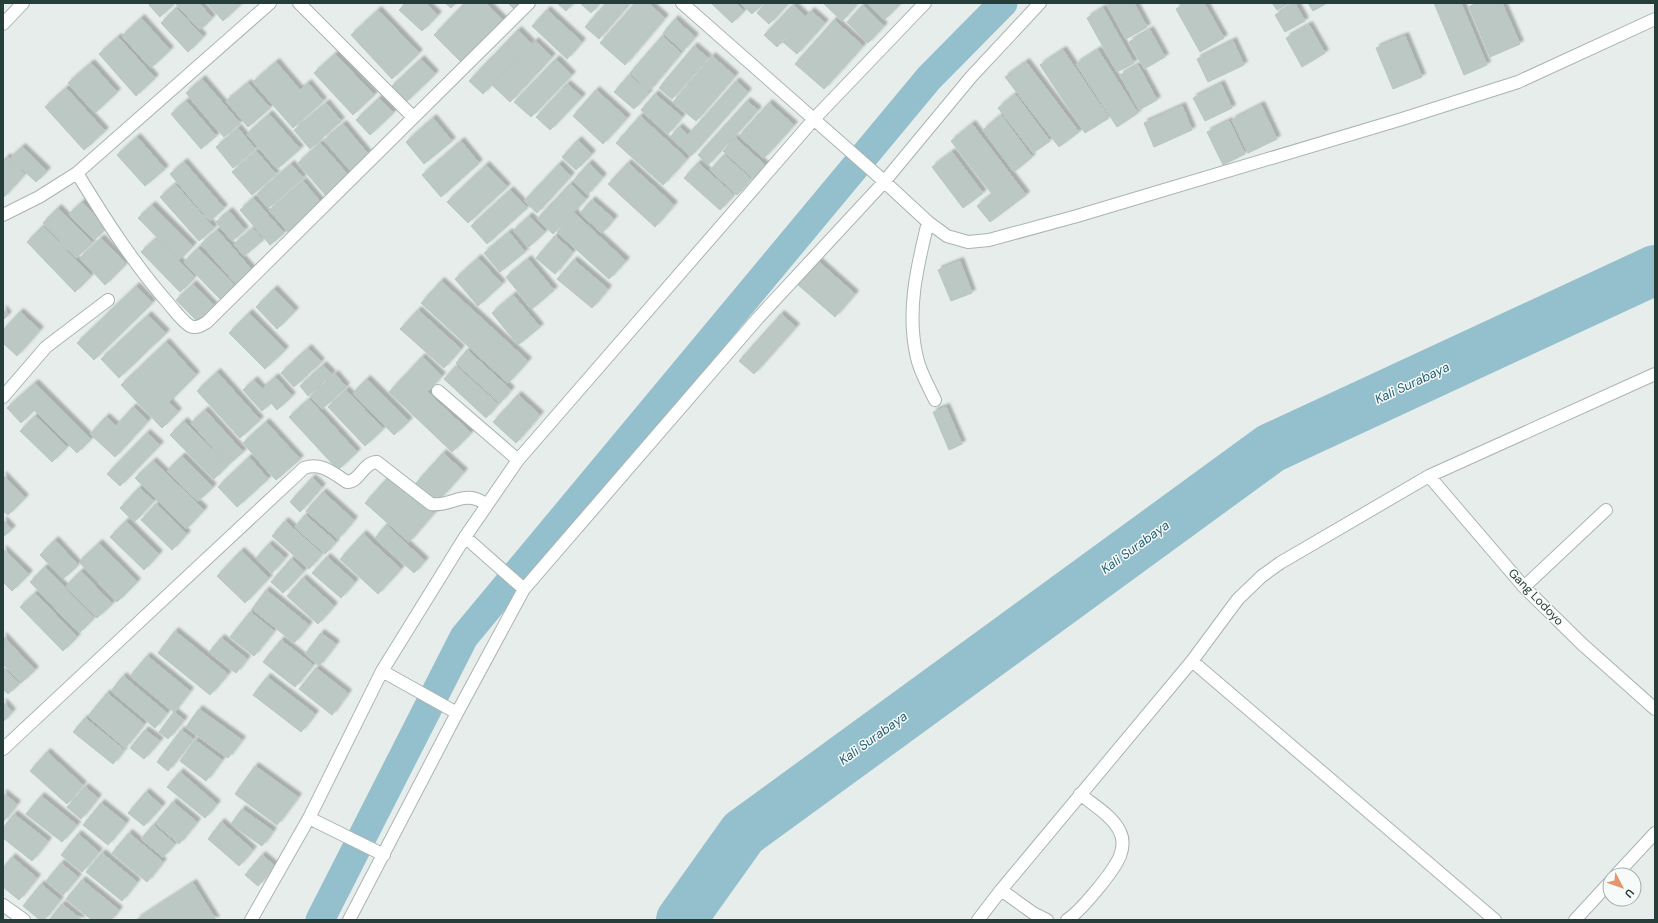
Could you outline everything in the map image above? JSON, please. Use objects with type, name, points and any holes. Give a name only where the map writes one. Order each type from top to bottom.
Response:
[{"type":"street","points":[[3,24],[22,3]]},
{"type":"street","points":[[3,215],[39,197],[77,173],[270,3]]},
{"type":"street","points":[[299,3],[413,117]]},
{"type":"street","points":[[77,173],[118,240],[152,284],[183,320],[191,326],[197,327],[207,322],[529,3]]},
{"type":"street","points":[[682,3],[831,134],[928,222],[947,236],[957,240],[978,242],[1077,216],[1402,119],[1518,82],[1655,19]]},
{"type":"street","points":[[251,920],[309,818],[382,671],[465,537],[518,460],[814,119],[925,3]]},
{"type":"street","points":[[349,920],[457,713],[520,586],[880,178],[1040,3]]},
{"type":"street","points":[[928,222],[915,279],[912,327],[917,359],[935,400]]},
{"type":"street","points":[[3,397],[46,348],[108,300]]},
{"type":"street","points":[[978,920],[1080,794],[1192,661],[1238,599],[1262,576],[1280,563],[1429,476],[1655,374]]},
{"type":"street","points":[[438,391],[518,460]]},
{"type":"street","points":[[3,749],[304,468],[316,466],[326,468],[346,482],[349,482],[370,463],[377,462],[431,504],[441,505],[468,498],[476,499],[487,505]]},
{"type":"street","name":"Gang Lodoyo","points":[[1429,476],[1524,587],[1582,644],[1655,708]]},
{"type":"street","points":[[1524,587],[1606,510]]},
{"type":"street","points":[[465,537],[520,586]]},
{"type":"street","points":[[1192,661],[1495,920]]},
{"type":"street","points":[[382,671],[457,713]]},
{"type":"street","points":[[1067,920],[1084,904],[1116,865],[1123,845],[1120,831],[1111,819],[1080,794]]},
{"type":"street","points":[[309,818],[384,855]]},
{"type":"street","points":[[1623,867],[1655,833]]},
{"type":"street","points":[[1001,890],[1033,913],[1048,920]]},
{"type":"street","points":[[1575,920],[1602,891]]},
{"type":"street","points":[[3,905],[24,920]]},
{"type":"building","points":[[150,3],[175,3],[160,17],[149,5]]},
{"type":"building","points":[[175,3],[199,3],[212,18],[200,30]]},
{"type":"building","points":[[207,3],[242,3],[223,21]]},
{"type":"building","points":[[406,3],[425,3],[438,15],[422,31],[399,10]]},
{"type":"building","points":[[445,3],[456,3],[451,8]]},
{"type":"building","points":[[465,3],[486,3],[505,22],[463,64],[434,35]]},
{"type":"building","points":[[508,3],[528,3],[518,13]]},
{"type":"building","points":[[557,3],[573,3],[566,11]]},
{"type":"building","points":[[580,3],[600,3],[591,13]]},
{"type":"building","points":[[606,3],[630,3],[599,39],[585,27]]},
{"type":"building","points":[[635,3],[648,3],[665,18],[625,65],[600,43]]},
{"type":"building","points":[[711,3],[735,3],[744,11],[732,23]]},
{"type":"building","points":[[740,3],[763,3],[752,14]]},
{"type":"building","points":[[766,3],[789,3],[769,24],[757,13]]},
{"type":"building","points":[[823,3],[858,3],[842,21]]},
{"type":"building","points":[[867,3],[901,3],[884,20]]},
{"type":"building","points":[[1134,3],[1147,27],[1126,39],[1107,4]]},
{"type":"building","points":[[1186,3],[1204,3],[1224,38],[1200,52],[1176,9]]},
{"type":"building","points":[[1272,3],[1289,3],[1277,10]]},
{"type":"building","points":[[1295,3],[1305,21],[1285,32],[1275,15]]},
{"type":"building","points":[[1308,3],[1327,3],[1313,11]]},
{"type":"building","points":[[1434,3],[1461,3],[1487,65],[1464,75]]},
{"type":"building","points":[[1477,3],[1502,3],[1520,44],[1490,57],[1469,7]]},
{"type":"building","points":[[793,5],[805,16],[777,47],[764,35]]},
{"type":"building","points":[[863,5],[884,26],[868,43],[847,22]]},
{"type":"building","points":[[176,8],[203,37],[188,52],[161,23]]},
{"type":"building","points":[[1103,8],[1134,63],[1117,72],[1087,18]]},
{"type":"building","points":[[378,10],[419,53],[392,79],[351,35]]},
{"type":"building","points":[[547,10],[582,42],[567,59],[532,26]]},
{"type":"building","points":[[811,11],[825,23],[797,54],[783,42]]},
{"type":"building","points":[[141,18],[170,50],[151,68],[122,36]]},
{"type":"building","points":[[675,19],[695,37],[683,51],[663,33]]},
{"type":"building","points":[[834,20],[863,46],[824,89],[795,64]]},
{"type":"building","points":[[1309,25],[1325,53],[1302,67],[1286,38]]},
{"type":"building","points":[[518,30],[531,43],[483,94],[469,81]]},
{"type":"building","points":[[1150,30],[1165,57],[1144,69],[1129,42]]},
{"type":"building","points":[[662,36],[681,53],[649,91],[630,73]]},
{"type":"building","points":[[1405,36],[1422,77],[1393,89],[1376,48]]},
{"type":"building","points":[[118,37],[155,78],[136,96],[99,54]]},
{"type":"building","points":[[535,41],[552,57],[510,102],[492,85]]},
{"type":"building","points":[[1233,41],[1244,65],[1208,82],[1197,59]]},
{"type":"building","points":[[694,46],[708,58],[672,99],[659,88]]},
{"type":"building","points":[[1063,50],[1109,118],[1085,133],[1040,65]]},
{"type":"building","points":[[1098,50],[1138,113],[1117,127],[1076,64]]},
{"type":"building","points":[[335,54],[374,95],[353,115],[314,73]]},
{"type":"building","points":[[712,56],[735,76],[696,121],[673,102]]},
{"type":"building","points":[[421,59],[435,74],[405,103],[391,87]]},
{"type":"building","points":[[556,59],[572,75],[531,117],[514,102]]},
{"type":"building","points":[[276,62],[300,90],[308,83],[323,101],[293,128],[253,82]]},
{"type":"building","points":[[1026,62],[1079,132],[1059,147],[1005,77]]},
{"type":"building","points":[[91,63],[117,92],[95,113],[68,83]]},
{"type":"building","points":[[1138,65],[1157,100],[1139,110],[1120,75]]},
{"type":"building","points":[[629,75],[649,93],[634,109],[614,92]]},
{"type":"building","points":[[202,79],[240,123],[224,137],[186,93]]},
{"type":"building","points":[[736,81],[748,92],[691,156],[670,137],[679,127],[688,135]]},
{"type":"building","points":[[248,83],[270,108],[248,127],[226,101]]},
{"type":"building","points":[[567,84],[582,97],[550,130],[536,117]]},
{"type":"building","points":[[1221,84],[1232,108],[1205,121],[1193,98]]},
{"type":"building","points":[[66,88],[105,131],[84,150],[45,107]]},
{"type":"building","points":[[596,90],[627,118],[603,144],[573,116]]},
{"type":"building","points":[[655,94],[682,117],[668,134],[641,110]]},
{"type":"building","points":[[1015,94],[1050,141],[1033,153],[998,108]]},
{"type":"building","points":[[379,98],[393,113],[370,135],[356,120]]},
{"type":"building","points":[[186,101],[216,136],[201,149],[171,114]]},
{"type":"building","points":[[747,101],[758,110],[708,165],[698,155]]},
{"type":"building","points":[[326,103],[341,121],[310,149],[294,130]]},
{"type":"building","points":[[769,103],[794,125],[764,158],[739,136]]},
{"type":"building","points":[[1261,105],[1277,139],[1248,153],[1232,120]]},
{"type":"building","points":[[1182,106],[1192,130],[1154,147],[1144,123]]},
{"type":"building","points":[[269,114],[300,149],[277,169],[247,134]]},
{"type":"building","points":[[1001,115],[1032,157],[1014,172],[983,130]]},
{"type":"building","points":[[640,116],[687,159],[663,185],[616,143]]},
{"type":"building","points":[[433,118],[452,141],[424,164],[406,142]]},
{"type":"building","points":[[1229,121],[1245,154],[1223,165],[1207,132]]},
{"type":"building","points":[[343,124],[368,154],[350,170],[324,140]]},
{"type":"building","points":[[972,124],[1026,195],[990,222],[977,206],[992,194],[951,141]]},
{"type":"building","points":[[238,128],[255,149],[233,168],[216,147]]},
{"type":"building","points":[[137,137],[165,169],[145,186],[117,155]]},
{"type":"building","points":[[735,138],[766,166],[754,179],[723,151]]},
{"type":"building","points":[[578,140],[592,154],[576,170],[562,157]]},
{"type":"building","points":[[461,141],[479,163],[441,197],[422,175]]},
{"type":"building","points":[[320,143],[350,177],[327,197],[298,163]]},
{"type":"building","points":[[22,147],[47,171],[36,182],[10,158]]},
{"type":"building","points":[[256,151],[276,174],[252,195],[232,172]]},
{"type":"building","points":[[952,152],[983,193],[963,208],[932,167]]},
{"type":"building","points":[[724,155],[751,179],[737,195],[710,170]]},
{"type":"building","points":[[7,157],[25,174],[3,198],[3,161]]},
{"type":"building","points":[[184,162],[224,208],[210,221],[170,174]]},
{"type":"building","points":[[589,163],[603,177],[587,195],[573,181]]},
{"type":"building","points":[[628,163],[674,205],[655,227],[608,184]]},
{"type":"building","points":[[698,163],[734,195],[720,210],[684,178]]},
{"type":"building","points":[[291,164],[303,178],[268,208],[257,194]]},
{"type":"building","points":[[559,164],[571,176],[537,213],[524,201]]},
{"type":"building","points":[[486,165],[507,187],[468,223],[447,202]]},
{"type":"building","points":[[303,181],[323,205],[290,234],[269,210]]},
{"type":"building","points":[[175,184],[214,228],[199,241],[160,197]]},
{"type":"building","points":[[570,184],[586,199],[553,234],[537,219]]},
{"type":"building","points":[[510,190],[527,208],[487,244],[471,226]]},
{"type":"building","points":[[253,198],[284,233],[270,245],[240,210]]},
{"type":"building","points":[[592,200],[614,219],[602,233],[580,213]]},
{"type":"building","points":[[82,202],[106,228],[94,240],[69,214]]},
{"type":"building","points":[[152,205],[193,246],[179,260],[138,218]]},
{"type":"building","points":[[58,208],[92,243],[76,258],[43,223]]},
{"type":"building","points":[[229,211],[245,230],[232,241],[216,222]]},
{"type":"building","points":[[574,213],[626,261],[609,279],[557,232]]},
{"type":"building","points":[[529,216],[545,232],[529,247],[513,231]]},
{"type":"building","points":[[43,226],[91,276],[75,292],[27,242]]},
{"type":"building","points":[[253,228],[263,240],[244,256],[234,244]]},
{"type":"building","points":[[217,230],[252,270],[236,284],[201,244]]},
{"type":"building","points":[[509,232],[525,252],[500,272],[484,253]]},
{"type":"building","points":[[555,236],[573,252],[555,274],[536,258]]},
{"type":"building","points":[[101,238],[126,264],[105,285],[80,258]]},
{"type":"building","points":[[156,238],[195,277],[180,292],[141,252]]},
{"type":"building","points":[[198,248],[235,286],[221,300],[184,262]]},
{"type":"building","points":[[478,258],[502,284],[478,306],[455,279]]},
{"type":"building","points":[[528,259],[554,290],[532,309],[506,277]]},
{"type":"building","points":[[574,260],[608,289],[592,308],[557,279]]},
{"type":"building","points":[[818,261],[855,294],[835,317],[797,284]]},
{"type":"building","points":[[960,261],[972,293],[951,301],[938,270]]},
{"type":"building","points":[[441,281],[528,361],[508,383],[421,303]]},
{"type":"building","points":[[193,284],[214,306],[198,322],[176,300]]},
{"type":"building","points":[[136,286],[152,303],[94,360],[77,343]]},
{"type":"building","points":[[274,289],[295,311],[277,329],[256,307]]},
{"type":"building","points":[[513,295],[540,327],[518,345],[492,313]]},
{"type":"building","points":[[3,309],[8,315],[3,320]]},
{"type":"building","points":[[418,310],[461,349],[444,368],[400,329]]},
{"type":"building","points":[[20,312],[40,330],[17,356],[3,343],[3,330]]},
{"type":"building","points":[[249,313],[285,350],[265,369],[229,333]]},
{"type":"building","points":[[781,314],[796,327],[754,374],[739,361]]},
{"type":"building","points":[[148,315],[166,333],[119,378],[101,359]]},
{"type":"building","points":[[166,342],[196,375],[169,402],[178,412],[162,428],[121,385]]},
{"type":"building","points":[[308,348],[321,362],[294,387],[281,373]]},
{"type":"building","points":[[467,350],[511,390],[500,403],[456,363]]},
{"type":"building","points":[[422,357],[442,376],[427,392],[471,433],[452,452],[389,392]]},
{"type":"building","points":[[323,365],[332,374],[308,396],[300,386]]},
{"type":"building","points":[[456,366],[498,404],[486,418],[444,379]]},
{"type":"building","points":[[217,372],[260,420],[240,438],[197,391]]},
{"type":"building","points":[[335,374],[346,387],[322,409],[310,396]]},
{"type":"building","points":[[275,377],[292,396],[277,410],[271,403],[262,411],[243,390],[254,380],[262,389]]},
{"type":"building","points":[[367,379],[409,421],[394,435],[353,393]]},
{"type":"building","points":[[35,383],[91,439],[77,453],[34,410],[21,423],[7,408]]},
{"type":"building","points":[[346,390],[383,429],[365,446],[328,407]]},
{"type":"building","points":[[518,395],[540,415],[516,443],[493,422]]},
{"type":"building","points":[[309,399],[357,452],[338,470],[289,417]]},
{"type":"building","points":[[133,407],[148,421],[115,457],[90,434],[106,417],[116,426]]},
{"type":"building","points":[[946,407],[962,444],[949,450],[933,412]]},
{"type":"building","points":[[205,410],[243,452],[228,465],[191,423]]},
{"type":"building","points":[[35,416],[67,447],[52,462],[20,431]]},
{"type":"building","points":[[184,421],[228,465],[214,479],[170,435]]},
{"type":"building","points":[[266,422],[300,459],[276,480],[243,443]]},
{"type":"building","points":[[147,433],[160,445],[120,486],[107,474]]},
{"type":"building","points":[[443,453],[464,472],[437,502],[416,483]]},
{"type":"building","points":[[182,456],[213,487],[198,501],[167,471]]},
{"type":"building","points":[[249,457],[268,479],[237,507],[218,487]]},
{"type":"building","points":[[153,461],[204,510],[186,529],[135,478]]},
{"type":"building","points":[[3,475],[25,498],[8,515],[3,511]]},
{"type":"building","points":[[390,475],[434,513],[409,542],[365,503]]},
{"type":"building","points":[[312,478],[322,487],[300,512],[290,502]]},
{"type":"building","points":[[139,488],[154,501],[134,522],[120,508]]},
{"type":"building","points":[[323,492],[354,520],[338,539],[306,511]]},
{"type":"building","points":[[156,504],[187,534],[172,550],[141,520]]},
{"type":"building","points":[[305,515],[336,542],[325,554],[295,527]]},
{"type":"building","points":[[3,520],[12,529],[3,537]]},
{"type":"building","points":[[126,521],[159,554],[144,570],[110,537]]},
{"type":"building","points":[[285,521],[322,554],[309,569],[272,536]]},
{"type":"building","points":[[386,525],[425,561],[414,573],[375,538]]},
{"type":"building","points":[[363,534],[401,569],[378,594],[340,559]]},
{"type":"building","points":[[55,540],[78,565],[63,579],[40,555]]},
{"type":"building","points":[[99,543],[137,582],[117,602],[79,562]]},
{"type":"building","points":[[269,544],[285,558],[272,573],[256,558]]},
{"type":"building","points":[[3,549],[29,574],[12,591],[3,582]]},
{"type":"building","points":[[241,551],[269,578],[245,603],[217,576]]},
{"type":"building","points":[[327,557],[355,582],[341,598],[312,573]]},
{"type":"building","points":[[291,559],[304,571],[283,593],[271,582]]},
{"type":"building","points":[[45,567],[94,618],[79,633],[30,582]]},
{"type":"building","points":[[81,571],[112,604],[97,618],[66,586]]},
{"type":"building","points":[[303,578],[334,606],[318,624],[287,596]]},
{"type":"building","points":[[266,590],[309,625],[294,643],[252,609]]},
{"type":"building","points":[[35,593],[77,637],[63,651],[20,607]]},
{"type":"building","points":[[250,612],[274,631],[254,656],[230,637]]},
{"type":"building","points":[[175,631],[228,674],[210,695],[158,653]]},
{"type":"building","points":[[321,633],[336,644],[319,666],[305,654]]},
{"type":"building","points":[[3,636],[35,670],[21,683],[3,664]]},
{"type":"building","points":[[221,638],[247,659],[236,673],[209,652]]},
{"type":"building","points":[[281,640],[313,665],[295,687],[263,662]]},
{"type":"building","points":[[147,656],[190,691],[174,712],[130,676]]},
{"type":"building","points":[[3,667],[19,684],[8,694],[3,689]]},
{"type":"building","points":[[316,668],[348,693],[332,715],[299,689]]},
{"type":"building","points":[[123,676],[167,713],[155,728],[111,691]]},
{"type":"building","points":[[267,677],[315,714],[301,732],[253,695]]},
{"type":"building","points":[[107,693],[144,724],[125,748],[88,716]]},
{"type":"building","points":[[3,702],[12,712],[3,722]]},
{"type":"building","points":[[199,709],[242,740],[228,758],[186,727]]},
{"type":"building","points":[[174,712],[184,720],[168,739],[159,732]]},
{"type":"building","points":[[85,718],[124,750],[113,764],[73,732]]},
{"type":"building","points":[[145,730],[160,741],[144,759],[130,748]]},
{"type":"building","points":[[181,730],[193,739],[168,771],[157,762]]},
{"type":"building","points":[[195,740],[222,760],[206,781],[180,761]]},
{"type":"building","points":[[47,752],[83,785],[67,804],[30,771]]},
{"type":"building","points":[[255,766],[298,797],[277,825],[235,794]]},
{"type":"building","points":[[180,772],[217,804],[205,818],[167,787]]},
{"type":"building","points":[[85,787],[98,798],[81,819],[67,807]]},
{"type":"building","points":[[146,792],[162,806],[144,826],[128,813]]},
{"type":"building","points":[[3,793],[17,804],[3,822]]},
{"type":"building","points":[[41,796],[77,825],[62,842],[26,814]]},
{"type":"building","points":[[173,802],[197,822],[179,844],[155,823]]},
{"type":"building","points":[[101,803],[126,823],[108,845],[83,825]]},
{"type":"building","points":[[242,809],[273,831],[262,846],[231,824]]},
{"type":"building","points":[[14,814],[48,841],[32,861],[3,838],[3,828]]},
{"type":"building","points":[[221,822],[253,850],[239,866],[208,839]]},
{"type":"building","points":[[153,825],[175,844],[163,857],[141,839]]},
{"type":"building","points":[[129,833],[163,862],[147,882],[112,853]]},
{"type":"building","points":[[78,834],[99,852],[82,872],[61,855]]},
{"type":"building","points":[[102,853],[137,882],[122,901],[86,872]]},
{"type":"building","points":[[262,855],[275,866],[258,886],[245,875]]},
{"type":"building","points":[[12,857],[37,878],[19,900],[3,887],[3,868]]},
{"type":"building","points":[[61,863],[78,877],[63,895],[46,881]]},
{"type":"building","points":[[82,880],[119,910],[111,920],[92,920],[66,899]]},
{"type":"building","points":[[193,883],[216,920],[136,920]]},
{"type":"building","points":[[41,884],[60,900],[44,920],[40,920],[23,906]]},
{"type":"building","points":[[62,904],[82,920],[49,920]]},
{"type":"waterway","points":[[320,920],[464,637],[929,78],[1003,3]]},
{"type":"waterway","name":"Kali Surabaya","points":[[681,920],[743,833],[1271,448],[1655,270]]}]
